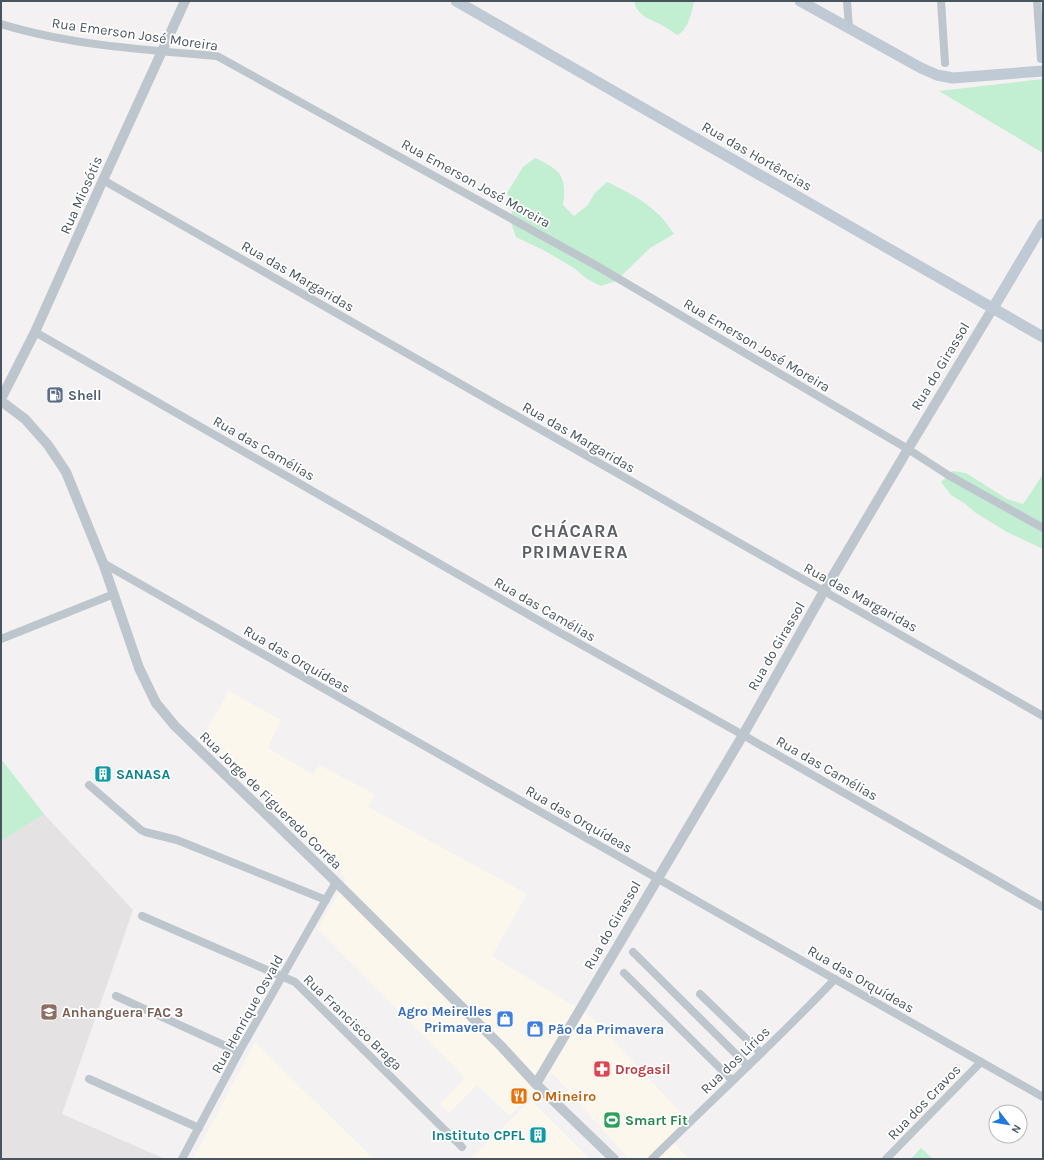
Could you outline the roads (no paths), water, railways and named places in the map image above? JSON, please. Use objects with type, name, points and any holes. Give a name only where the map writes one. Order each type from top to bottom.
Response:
[{"type":"main road","name":"Rua das Hortências","points":[[456,1],[1043,337]]},
{"type":"main road","points":[[800,1],[921,68],[937,75],[953,78],[1043,71]]},
{"type":"main road","name":"Rua do Girassol","points":[[993,308],[1043,224]]},
{"type":"street","name":"Rua Miosótis","points":[[1,400],[35,332],[185,1]]},
{"type":"street","points":[[848,1],[849,28]]},
{"type":"street","points":[[941,1],[945,63]]},
{"type":"street","points":[[1037,1],[1041,59]]},
{"type":"street","name":"Rua Emerson José Moreira","points":[[1,24],[24,31],[71,40],[217,56],[597,266],[955,478],[1043,528]]},
{"type":"street","name":"Rua das Margaridas","points":[[103,180],[1043,716]]},
{"type":"street","name":"Rua do Girassol","points":[[536,1084],[742,735],[824,592],[993,308]]},
{"type":"street","name":"Rua das Camélias","points":[[35,332],[1043,907]]},
{"type":"street","name":"Rua Jorge de Figueredo Corrêa","points":[[1,400],[24,419],[48,445],[66,472],[103,563],[139,668],[156,703],[174,726],[336,882],[501,1046],[536,1084],[614,1159]]},
{"type":"street","name":"Rua das Orquídeas","points":[[103,563],[1043,1097]]},
{"type":"street","points":[[1,640],[114,594]]},
{"type":"street","points":[[89,785],[141,830],[184,843],[326,900]]},
{"type":"street","name":"Rua Henrique Osvald","points":[[182,1159],[239,1052],[336,882]]},
{"type":"street","name":"Rua Francisco Braga","points":[[142,916],[295,982],[462,1147]]},
{"type":"street","points":[[633,952],[748,1066]]},
{"type":"street","points":[[624,973],[732,1080]]},
{"type":"street","name":"Rua dos Lírios","points":[[652,1159],[732,1080],[801,1015],[835,979]]},
{"type":"street","points":[[700,994],[761,1053]]},
{"type":"street","points":[[116,996],[239,1052]]},
{"type":"street","name":"Rua dos Cravos","points":[[886,1159],[981,1062]]},
{"type":"street","points":[[89,1079],[199,1128]]},
{"type":"place","name":"Shell","points":[[55,395]]},
{"type":"place","name":"SANASA","points":[[103,774]]},
{"type":"place","name":"Anhanguera FAC 3","points":[[49,1012]]},
{"type":"place","name":"Agro Meirelles Primavera","points":[[505,1019]]},
{"type":"place","name":"Pão da Primavera","points":[[535,1029]]},
{"type":"place","name":"Drogasil","points":[[602,1069]]},
{"type":"place","name":"O Mineiro","points":[[519,1096]]},
{"type":"place","name":"Smart Fit","points":[[612,1120]]},
{"type":"place","name":"Instituto CPFL","points":[[538,1135]]},
{"type":"district","name":"CHÁCARA PRIMAVERA","points":[[575,541]]}]
